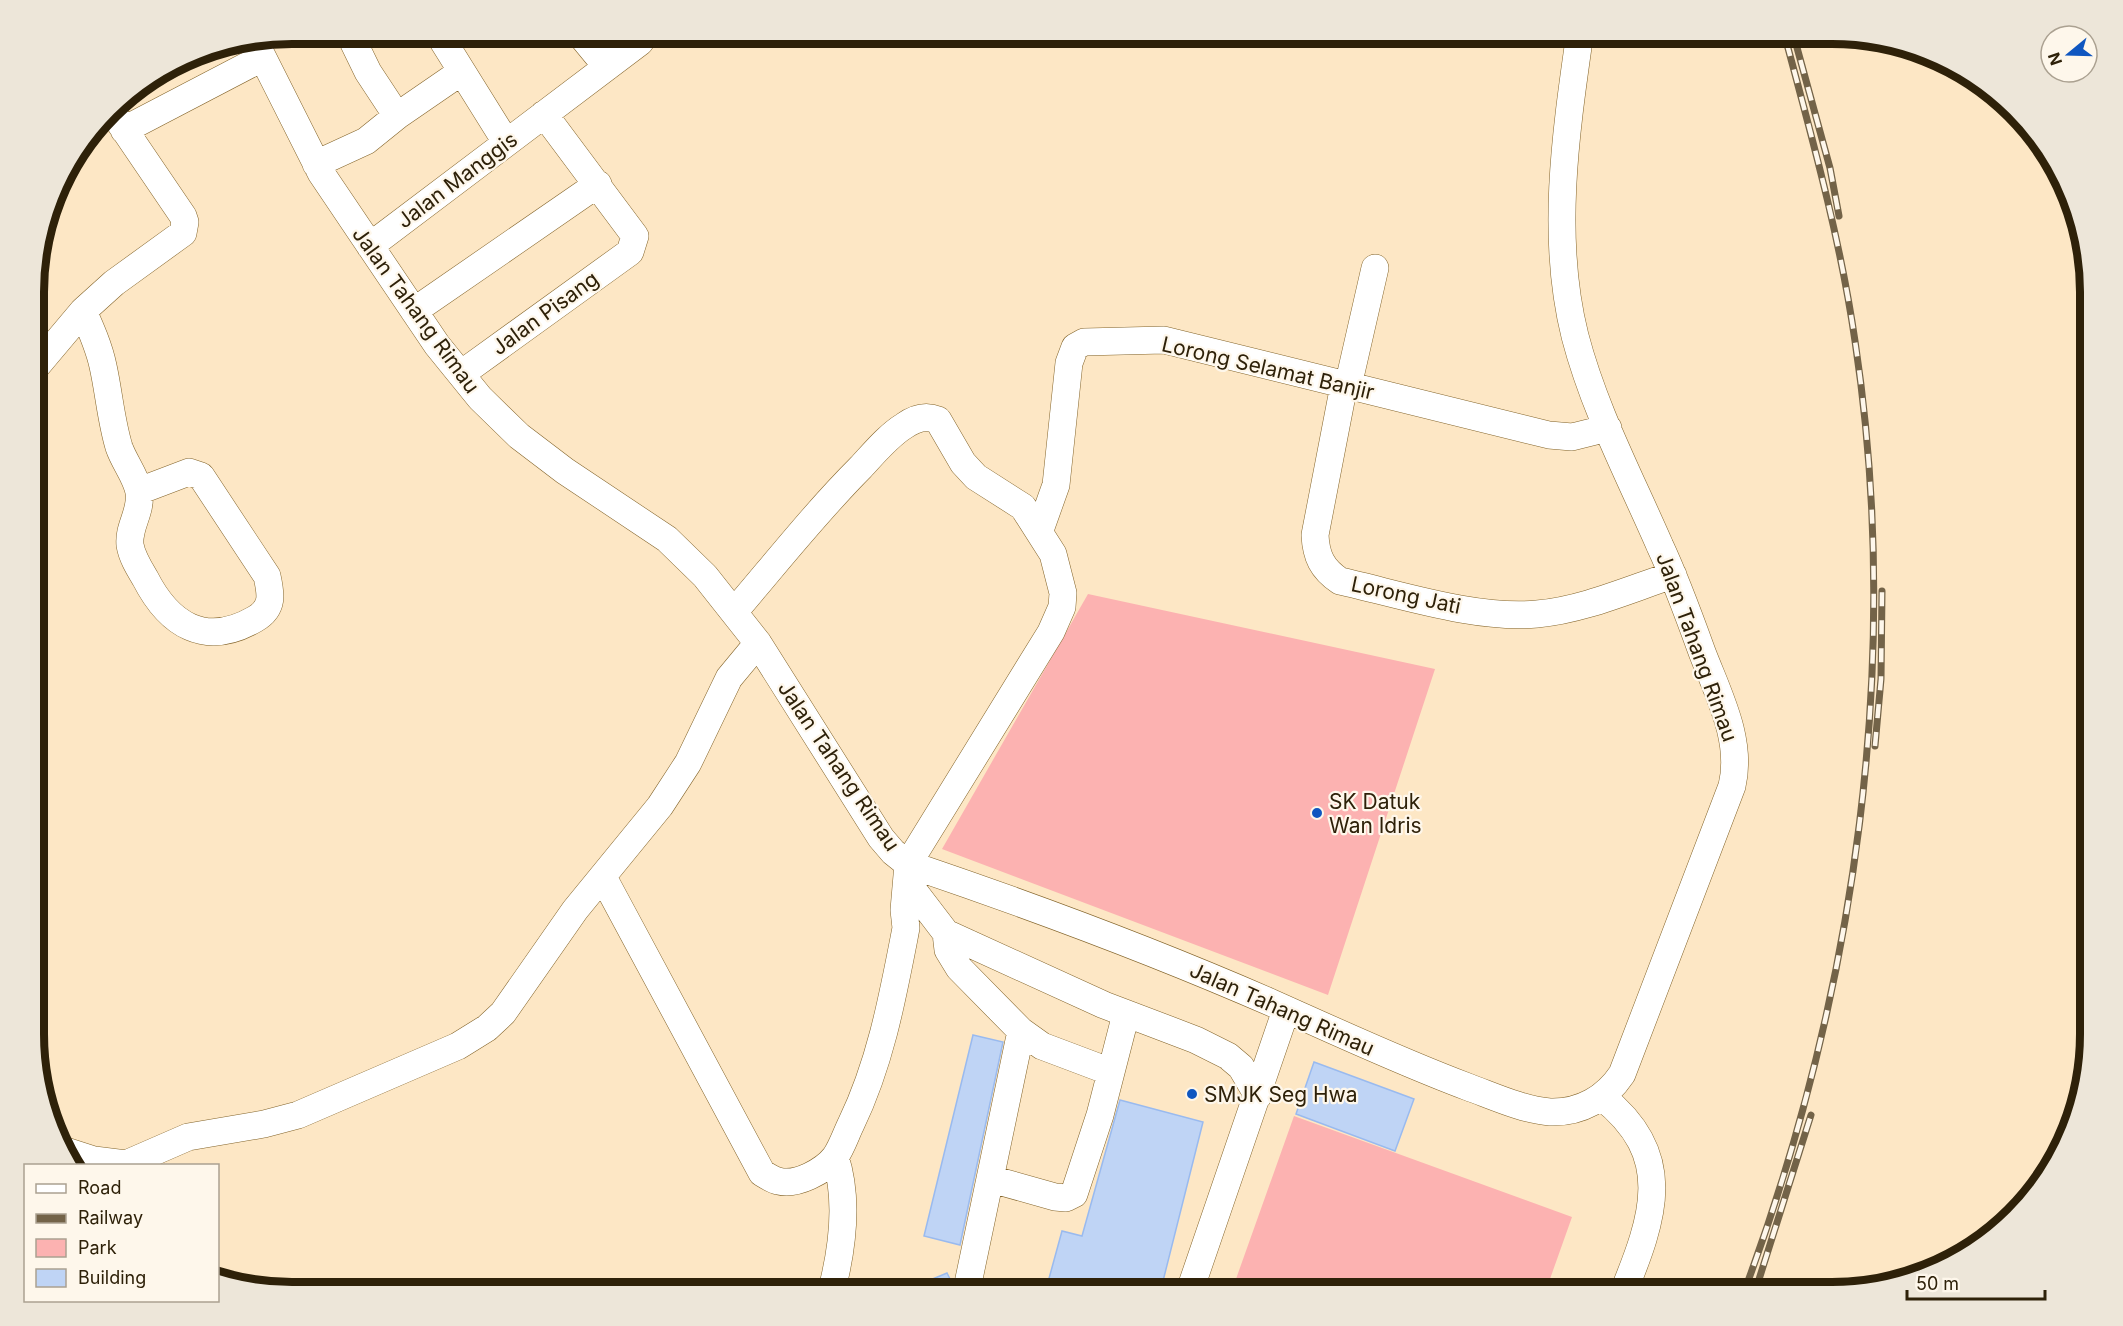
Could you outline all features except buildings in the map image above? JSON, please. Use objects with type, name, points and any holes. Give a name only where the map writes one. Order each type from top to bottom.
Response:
[{"type":"street","points":[[354,44],[368,72],[397,116]]},
{"type":"street","points":[[444,44],[506,142]]},
{"type":"street","points":[[588,44],[607,67]]},
{"type":"street","name":"Jalan Manggis","points":[[370,246],[637,44]]},
{"type":"street","name":"Jalan Tahang Rimau","points":[[258,49],[316,164],[414,311],[461,374],[495,413],[537,451],[668,539],[705,576],[758,643],[881,838],[908,873],[1067,919],[1286,1010],[1410,1065],[1536,1110],[1565,1111],[1588,1105],[1602,1097],[1618,1081],[1679,918],[1732,786],[1736,768],[1735,747],[1719,696],[1673,575],[1608,428],[1575,336],[1562,243],[1564,166],[1579,44]]},
{"type":"street","points":[[44,357],[83,311],[114,283],[183,233],[185,228],[183,216],[117,120],[258,49]]},
{"type":"street","points":[[316,164],[366,141],[397,116],[461,72]]},
{"type":"street","points":[[414,311],[598,184],[544,114]]},
{"type":"street","name":"Jalan Pisang","points":[[461,374],[630,252],[635,236],[598,184]]},
{"type":"street","name":"Lorong Jati","points":[[1375,268],[1346,386],[1315,535],[1316,551],[1321,564],[1329,574],[1340,581],[1510,615],[1540,614],[1564,609],[1673,575]]},
{"type":"street","points":[[83,311],[103,365],[119,445],[139,491],[139,508],[129,534],[130,549],[152,593],[162,608],[176,621],[215,631],[239,627],[258,617],[269,607],[271,594],[267,576],[201,476],[189,472],[139,491]]},
{"type":"street","name":"Lorong Selamat Banjir","points":[[1040,530],[1056,485],[1070,363],[1075,347],[1084,342],[1164,340],[1550,435],[1572,437],[1608,428]]},
{"type":"street","points":[[603,877],[762,1173],[777,1181],[789,1182],[806,1178],[835,1157],[877,1061],[906,928],[904,910],[908,873],[1051,632],[1062,607],[1061,576],[1053,554],[1040,530],[1023,507],[1014,498],[976,477],[963,463],[939,420],[920,418],[904,426],[847,481],[734,612]]},
{"type":"street","points":[[74,1153],[112,1163],[139,1160],[188,1137],[264,1124],[298,1114],[470,1040],[503,1013],[575,910],[660,806],[688,763],[729,678],[758,643]]},
{"type":"street","points":[[908,873],[946,933],[948,950],[959,968],[1021,1031],[1042,1046],[1111,1072]]},
{"type":"street","points":[[946,933],[1126,1014],[1196,1040],[1228,1056],[1241,1067],[1258,1096]]},
{"type":"street","points":[[1193,1282],[1286,1010]]},
{"type":"street","points":[[991,1179],[1055,1197],[1066,1198],[1074,1194],[1078,1189],[1126,1014]]},
{"type":"street","points":[[968,1282],[1021,1031]]},
{"type":"street","points":[[1602,1097],[1618,1109],[1650,1161],[1654,1191],[1648,1222],[1627,1282]]},
{"type":"street","points":[[834,1282],[838,1265],[842,1204],[841,1175],[835,1157]]},
{"type":"green space","points":[[1088,594],[1435,669],[1328,995],[942,849]]},
{"type":"green space","points":[[1294,1116],[1572,1217],[1549,1282],[1235,1282]]},
{"type":"railway","points":[[1747,1282],[1783,1178],[1815,1061],[1841,943],[1860,823],[1871,703],[1874,582],[1869,461],[1855,341],[1833,224],[1787,44]]},
{"type":"railway","points":[[1796,44],[1830,168],[1839,216]]},
{"type":"railway","points":[[1875,746],[1881,679],[1882,591]]},
{"type":"railway","points":[[1758,1282],[1811,1115]]},
{"type":"place","name":"SK Datuk Wan Idris","points":[[1317,813]]},
{"type":"place","name":"SMJK Seg Hwa","points":[[1192,1094]]}]
